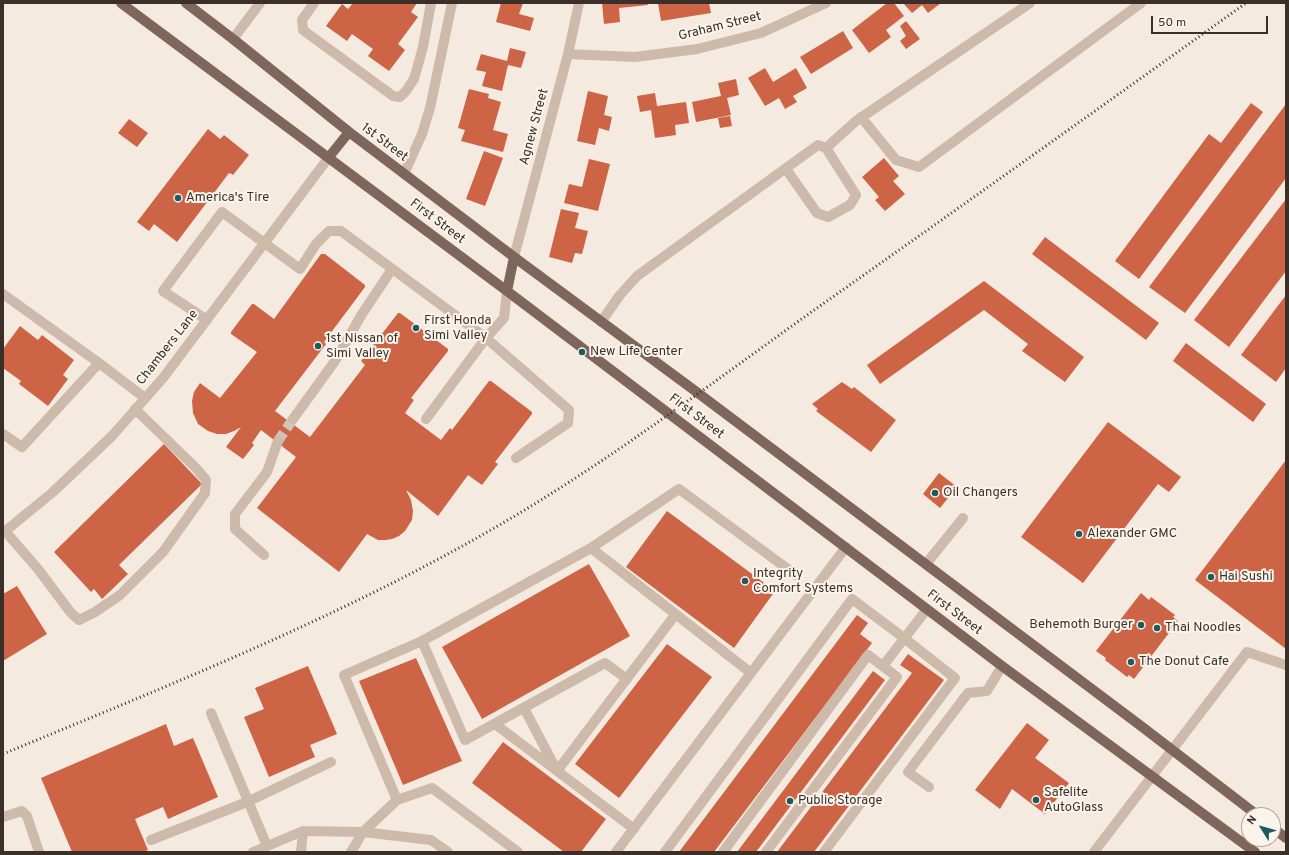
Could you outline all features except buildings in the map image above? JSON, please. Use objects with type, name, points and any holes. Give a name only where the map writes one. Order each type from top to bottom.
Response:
[{"type":"main road","name":"First Street","points":[[121,3],[329,157],[1002,666],[1255,852]]},
{"type":"main road","points":[[186,3],[349,132],[329,157]]},
{"type":"main road","name":"1st Street","points":[[349,132],[404,174]]},
{"type":"main road","name":"First Street","points":[[404,174],[514,258],[926,564],[1247,807]]},
{"type":"main road","points":[[507,291],[514,258]]},
{"type":"street","points":[[233,39],[260,3]]},
{"type":"street","points":[[314,3],[302,20],[303,30],[393,96],[400,97],[414,79],[423,47],[431,3]]},
{"type":"street","points":[[404,174],[422,134],[430,108],[452,3]]},
{"type":"street","name":"Agnew Street","points":[[514,258],[568,54],[579,3]]},
{"type":"street","name":"Graham Street","points":[[568,54],[635,56],[698,49],[760,32],[826,3]]},
{"type":"street","points":[[826,148],[862,117],[1030,3]]},
{"type":"street","points":[[862,117],[896,160],[919,167],[1141,3]]},
{"type":"street","points":[[601,322],[620,295],[637,276],[818,145],[826,148],[856,195],[850,205],[828,217],[817,213],[786,169]]},
{"type":"street","name":"Chambers Lane","points":[[4,532],[53,492],[112,436],[163,378],[329,157]]},
{"type":"street","points":[[207,320],[163,291],[222,212],[300,269],[316,244],[329,231],[341,231],[486,338],[569,410],[568,423],[516,458]]},
{"type":"street","points":[[293,419],[334,361],[362,314],[392,269]]},
{"type":"street","points":[[426,419],[486,338],[504,318],[507,291]]},
{"type":"street","points":[[3,294],[145,398]]},
{"type":"street","points":[[3,434],[22,447],[99,363]]},
{"type":"street","points":[[4,532],[38,569],[71,613],[79,620],[95,612],[120,595],[163,552],[205,494],[206,480],[196,468],[135,409]]},
{"type":"street","points":[[264,555],[235,529],[236,514],[267,472],[278,441]]},
{"type":"street","points":[[397,800],[344,674],[422,641],[591,548],[679,489],[796,575]]},
{"type":"street","points":[[926,564],[963,518]]},
{"type":"street","points":[[616,852],[846,547]]},
{"type":"street","points":[[591,548],[751,673]]},
{"type":"street","points":[[665,852],[852,599],[955,678],[824,852]]},
{"type":"street","points":[[883,666],[927,609]]},
{"type":"street","points":[[557,771],[675,615]]},
{"type":"street","points":[[422,641],[465,740],[606,663],[626,679]]},
{"type":"street","points":[[1094,852],[1247,652],[1286,665]]},
{"type":"street","points":[[723,852],[868,655],[897,677],[766,852]]},
{"type":"street","points":[[929,787],[908,772],[968,693],[987,691],[1002,666]]},
{"type":"street","points":[[524,708],[557,771]]},
{"type":"street","points":[[211,713],[247,802],[267,846]]},
{"type":"street","points":[[495,724],[634,829]]},
{"type":"street","points":[[151,840],[247,802],[330,762]]},
{"type":"street","points":[[352,852],[362,832],[397,800],[432,788],[518,852]]},
{"type":"street","points":[[3,817],[22,810],[27,816],[39,852]]},
{"type":"street","points":[[301,852],[303,831]]},
{"type":"street","points":[[253,852],[303,831],[362,832],[432,840],[448,852]]},
{"type":"tunnel","points":[[278,441],[293,419]]},
{"type":"railway","points":[[3,754],[188,677],[310,623],[371,594],[430,563],[531,506],[612,454],[692,398],[1246,3]]},
{"type":"place","name":"America's Tire","points":[[178,198]]},
{"type":"place","name":"First Honda Simi Valley","points":[[416,328]]},
{"type":"place","name":"1st Nissan of Simi Valley","points":[[318,346]]},
{"type":"place","name":"New Life Center","points":[[582,352]]},
{"type":"place","name":"Oil Changers","points":[[935,493]]},
{"type":"place","name":"Alexander GMC","points":[[1079,534]]},
{"type":"place","name":"Hai Sushi","points":[[1211,577]]},
{"type":"place","name":"Integrity Comfort Systems","points":[[745,581]]},
{"type":"place","name":"Behemoth Burger","points":[[1141,625]]},
{"type":"place","name":"Thai Noodles","points":[[1157,628]]},
{"type":"place","name":"The Donut Cafe","points":[[1131,662]]},
{"type":"place","name":"Safelite AutoGlass","points":[[1036,800]]},
{"type":"place","name":"Public Storage","points":[[790,801]]}]
